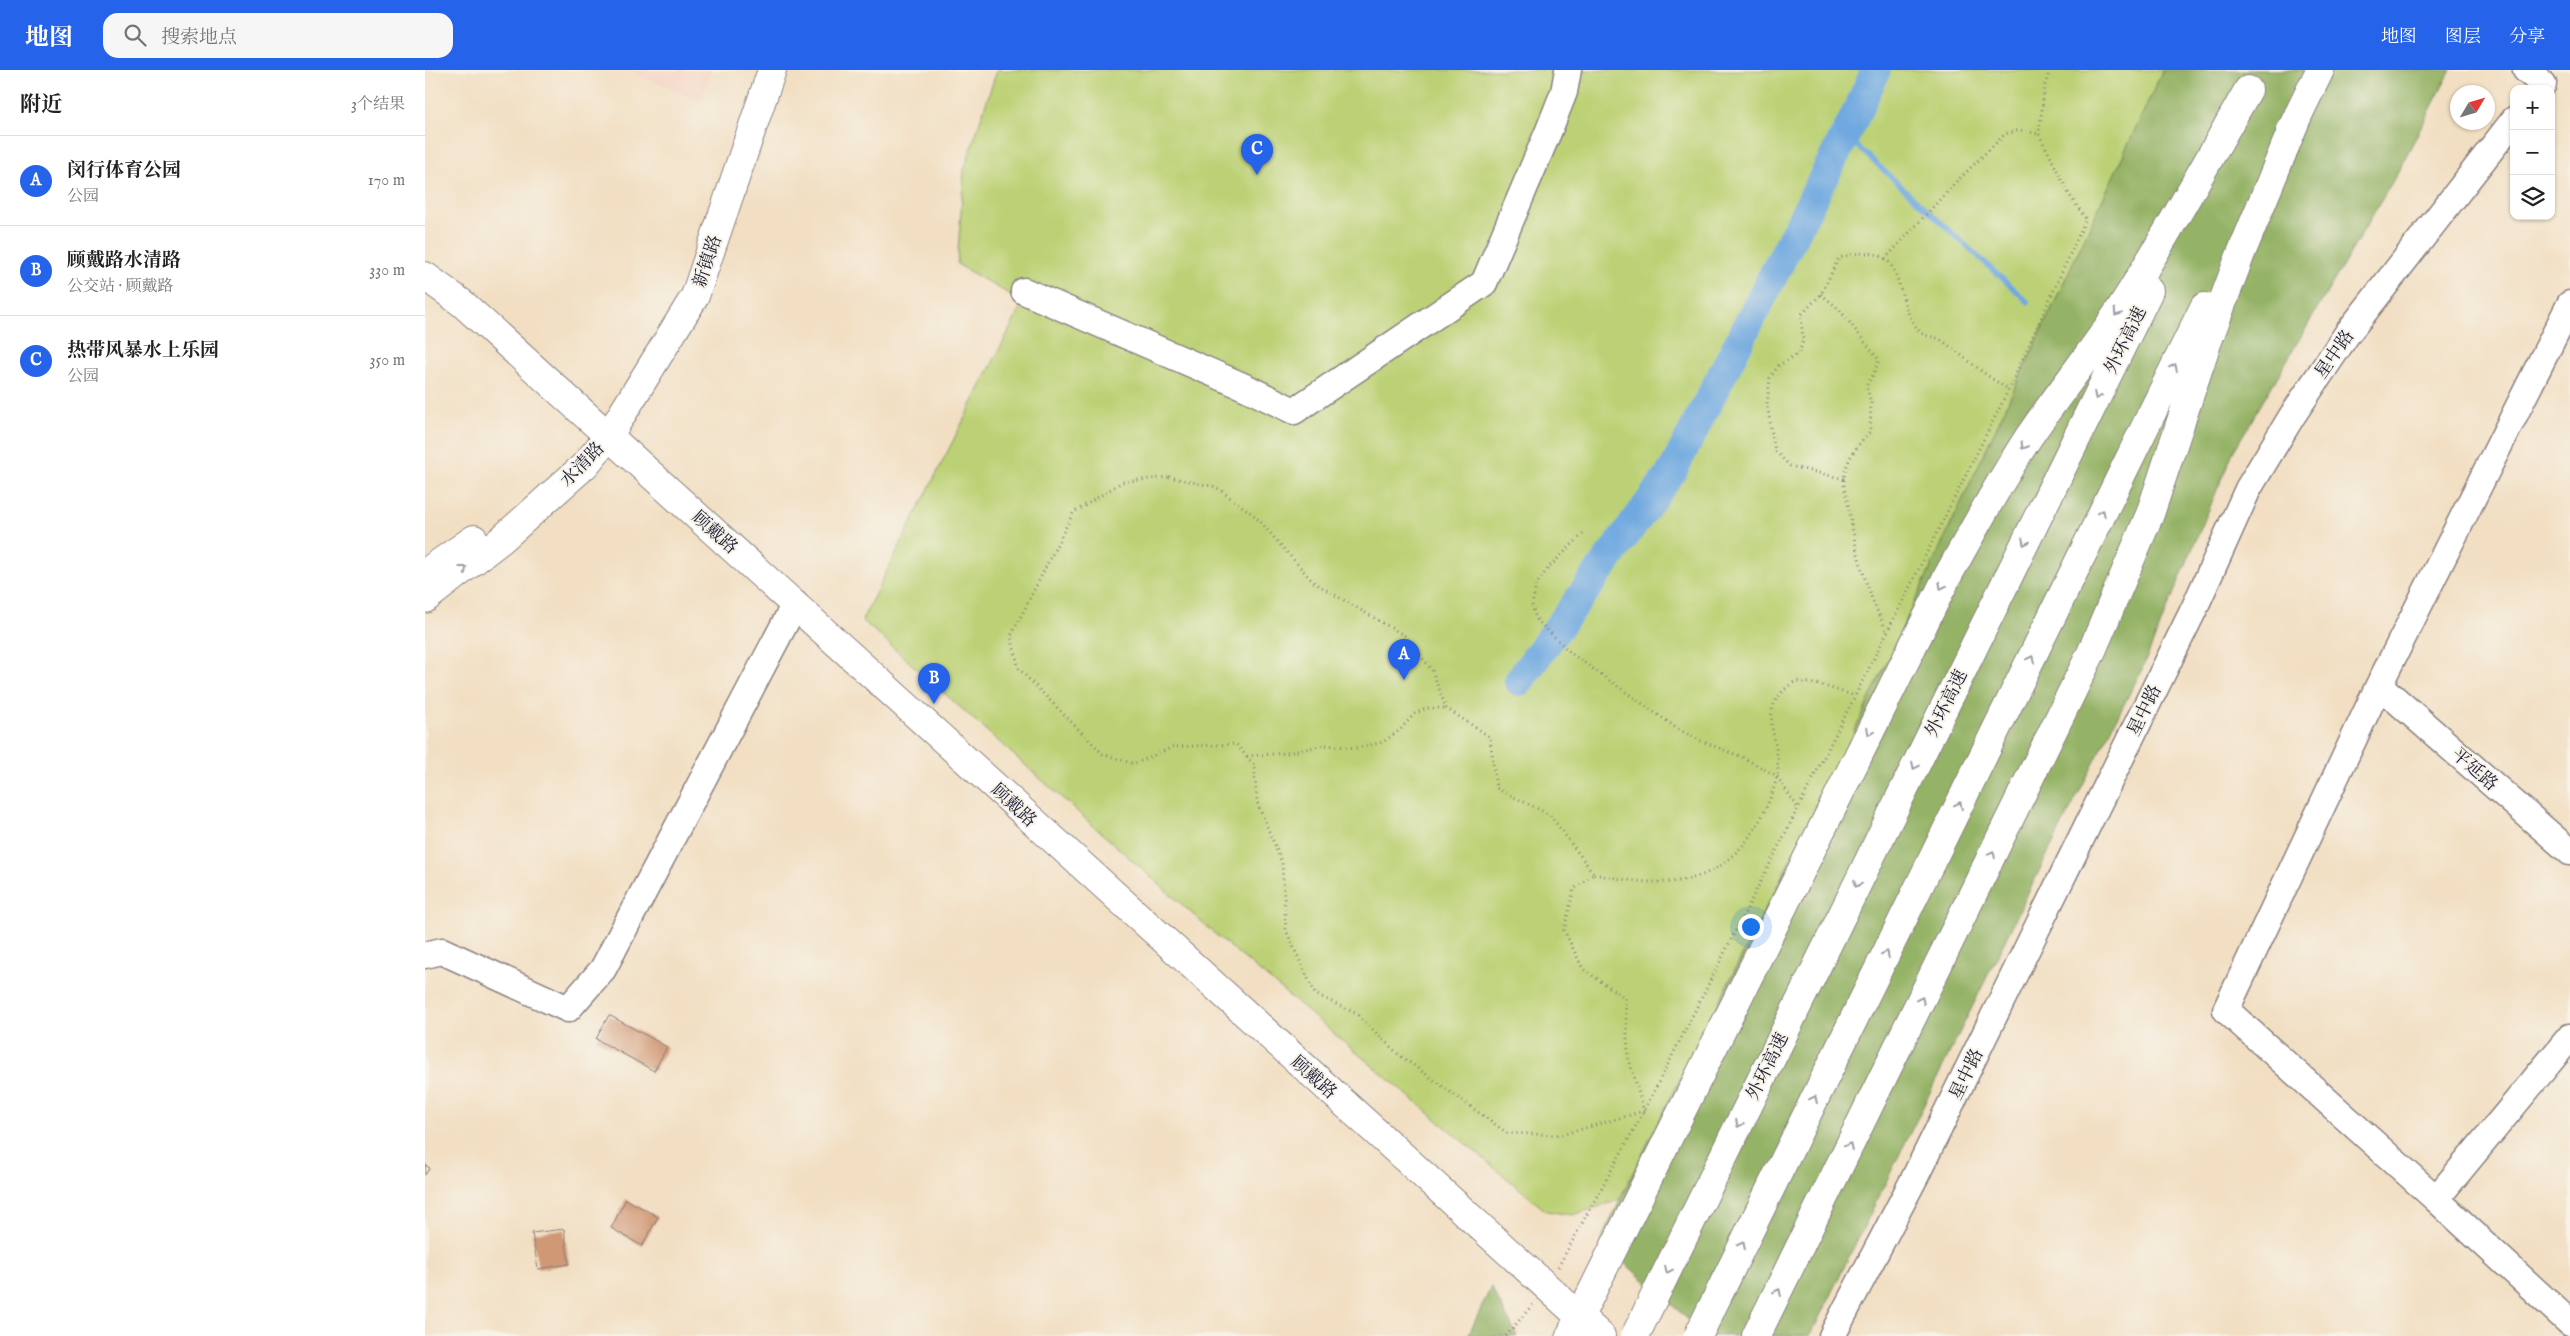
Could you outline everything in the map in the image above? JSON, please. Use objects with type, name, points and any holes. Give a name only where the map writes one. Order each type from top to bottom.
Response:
[{"type":"main road","name":"新镇路","points":[[608,437],[695,296],[772,70]]},
{"type":"main road","points":[[1698,1336],[2320,70]]},
{"type":"main road","points":[[1575,1326],[1946,579],[1985,507],[2028,438],[2077,373],[2122,306],[2174,222],[2253,80]]},
{"type":"main road","name":"外环高速","points":[[1635,1336],[2253,80]]},
{"type":"main road","points":[[1756,1336],[2091,653],[2123,582],[2150,514],[2206,346],[2240,256],[2298,115]]},
{"type":"main road","name":"顾戴路","points":[[425,276],[462,303],[1547,1287],[1575,1326],[1601,1336]]},
{"type":"main road","name":"水清路","points":[[425,573],[482,534],[575,454],[608,437]]},
{"type":"main road","name":"水清路","points":[[425,599],[501,540],[585,465],[608,437]]},
{"type":"street","points":[[1025,291],[1247,388],[1294,411],[1484,283],[1564,92],[1568,70]]},
{"type":"street","name":"星中路","points":[[1832,1336],[1915,1177],[2082,837],[2193,610],[2248,489],[2292,416],[2347,334],[2510,125]]},
{"type":"street","points":[[2570,304],[2379,685],[2226,1010],[2436,1199],[2570,1323]]},
{"type":"street","points":[[425,955],[443,951],[568,1009],[603,969],[795,604]]},
{"type":"street","name":"平延路","points":[[2379,685],[2570,852]]},
{"type":"street","points":[[2436,1199],[2570,1038]]},
{"type":"path","points":[[1506,1336],[1547,1287],[1644,1111],[2009,389],[2086,219],[2070,196],[2039,134],[2045,85],[2050,70]]},
{"type":"path","points":[[1885,259],[1957,181],[2005,134],[2020,130],[2039,134]]},
{"type":"path","points":[[1844,480],[1790,466],[1775,451],[1769,428],[1767,404],[1771,378],[1779,366],[1799,353],[1803,341],[1801,315],[1821,294],[1839,258],[1858,252],[1875,254],[1885,259],[1894,268],[1900,280],[1904,304],[1912,322],[1922,334],[1939,339],[1985,376],[2009,389]]},
{"type":"path","points":[[1821,294],[1839,309],[1879,360],[1866,386],[1871,402],[1870,432],[1857,445],[1844,480],[1853,532],[1865,580],[1876,610],[1887,632]]},
{"type":"path","points":[[1446,708],[1432,670],[1405,636],[1313,582],[1255,516],[1216,487],[1169,476],[1122,482],[1073,513],[1011,636],[1019,669],[1103,754],[1134,764],[1173,747],[1236,744],[1247,756],[1254,765],[1257,802],[1282,863],[1287,930],[1315,994],[1357,1014],[1398,1054],[1507,1133],[1561,1135],[1644,1111]]},
{"type":"path","points":[[1583,534],[1549,567],[1536,585],[1532,605],[1536,619],[1571,654],[1679,729],[1699,740],[1742,757],[1777,776],[1797,807]]},
{"type":"path","points":[[1247,756],[1287,753],[1325,746],[1357,748],[1383,742],[1400,730],[1414,714],[1427,708],[1446,708],[1490,737],[1496,788],[1550,815],[1594,874],[1627,881],[1671,881],[1696,878],[1722,866],[1745,846],[1761,818],[1777,776],[1777,754],[1770,725],[1774,703],[1782,690],[1796,681],[1821,685],[1855,696]]},
{"type":"path","points":[[1594,874],[1574,889],[1564,930],[1583,969],[1625,998],[1628,1056],[1644,1111]]},
{"type":"shaded area","points":[[626,70],[711,70],[701,101]]},
{"type":"green space","points":[[997,70],[2163,70],[1850,741],[1619,1200],[1573,1215],[1546,1211],[1215,934],[862,620],[1021,307],[1016,298],[957,264],[964,170]]},
{"type":"green space","points":[[2163,70],[2451,70],[2395,177],[2233,452],[2142,669],[2049,851],[1810,1336],[1707,1336],[1600,1241],[1850,741]]},
{"type":"green space","points":[[1491,1287],[1517,1336],[1468,1336]]},
{"type":"building","points":[[609,1015],[667,1047],[654,1071],[596,1039]]},
{"type":"building","points":[[425,1165],[430,1168],[425,1175]]},
{"type":"building","points":[[626,1199],[658,1217],[642,1246],[611,1228]]},
{"type":"building","points":[[564,1229],[569,1264],[538,1269],[532,1233]]},
{"type":"waterway","points":[[1519,681],[1673,470],[1853,120],[1876,70]]},
{"type":"waterway","points":[[1845,135],[2028,302]]},
{"type":"place","name":"热带风暴水上乐园","points":[[1257,175]]},
{"type":"place","name":"闵行体育公园","points":[[1404,680]]},
{"type":"place","name":"顾戴路水清路","points":[[934,704]]}]
